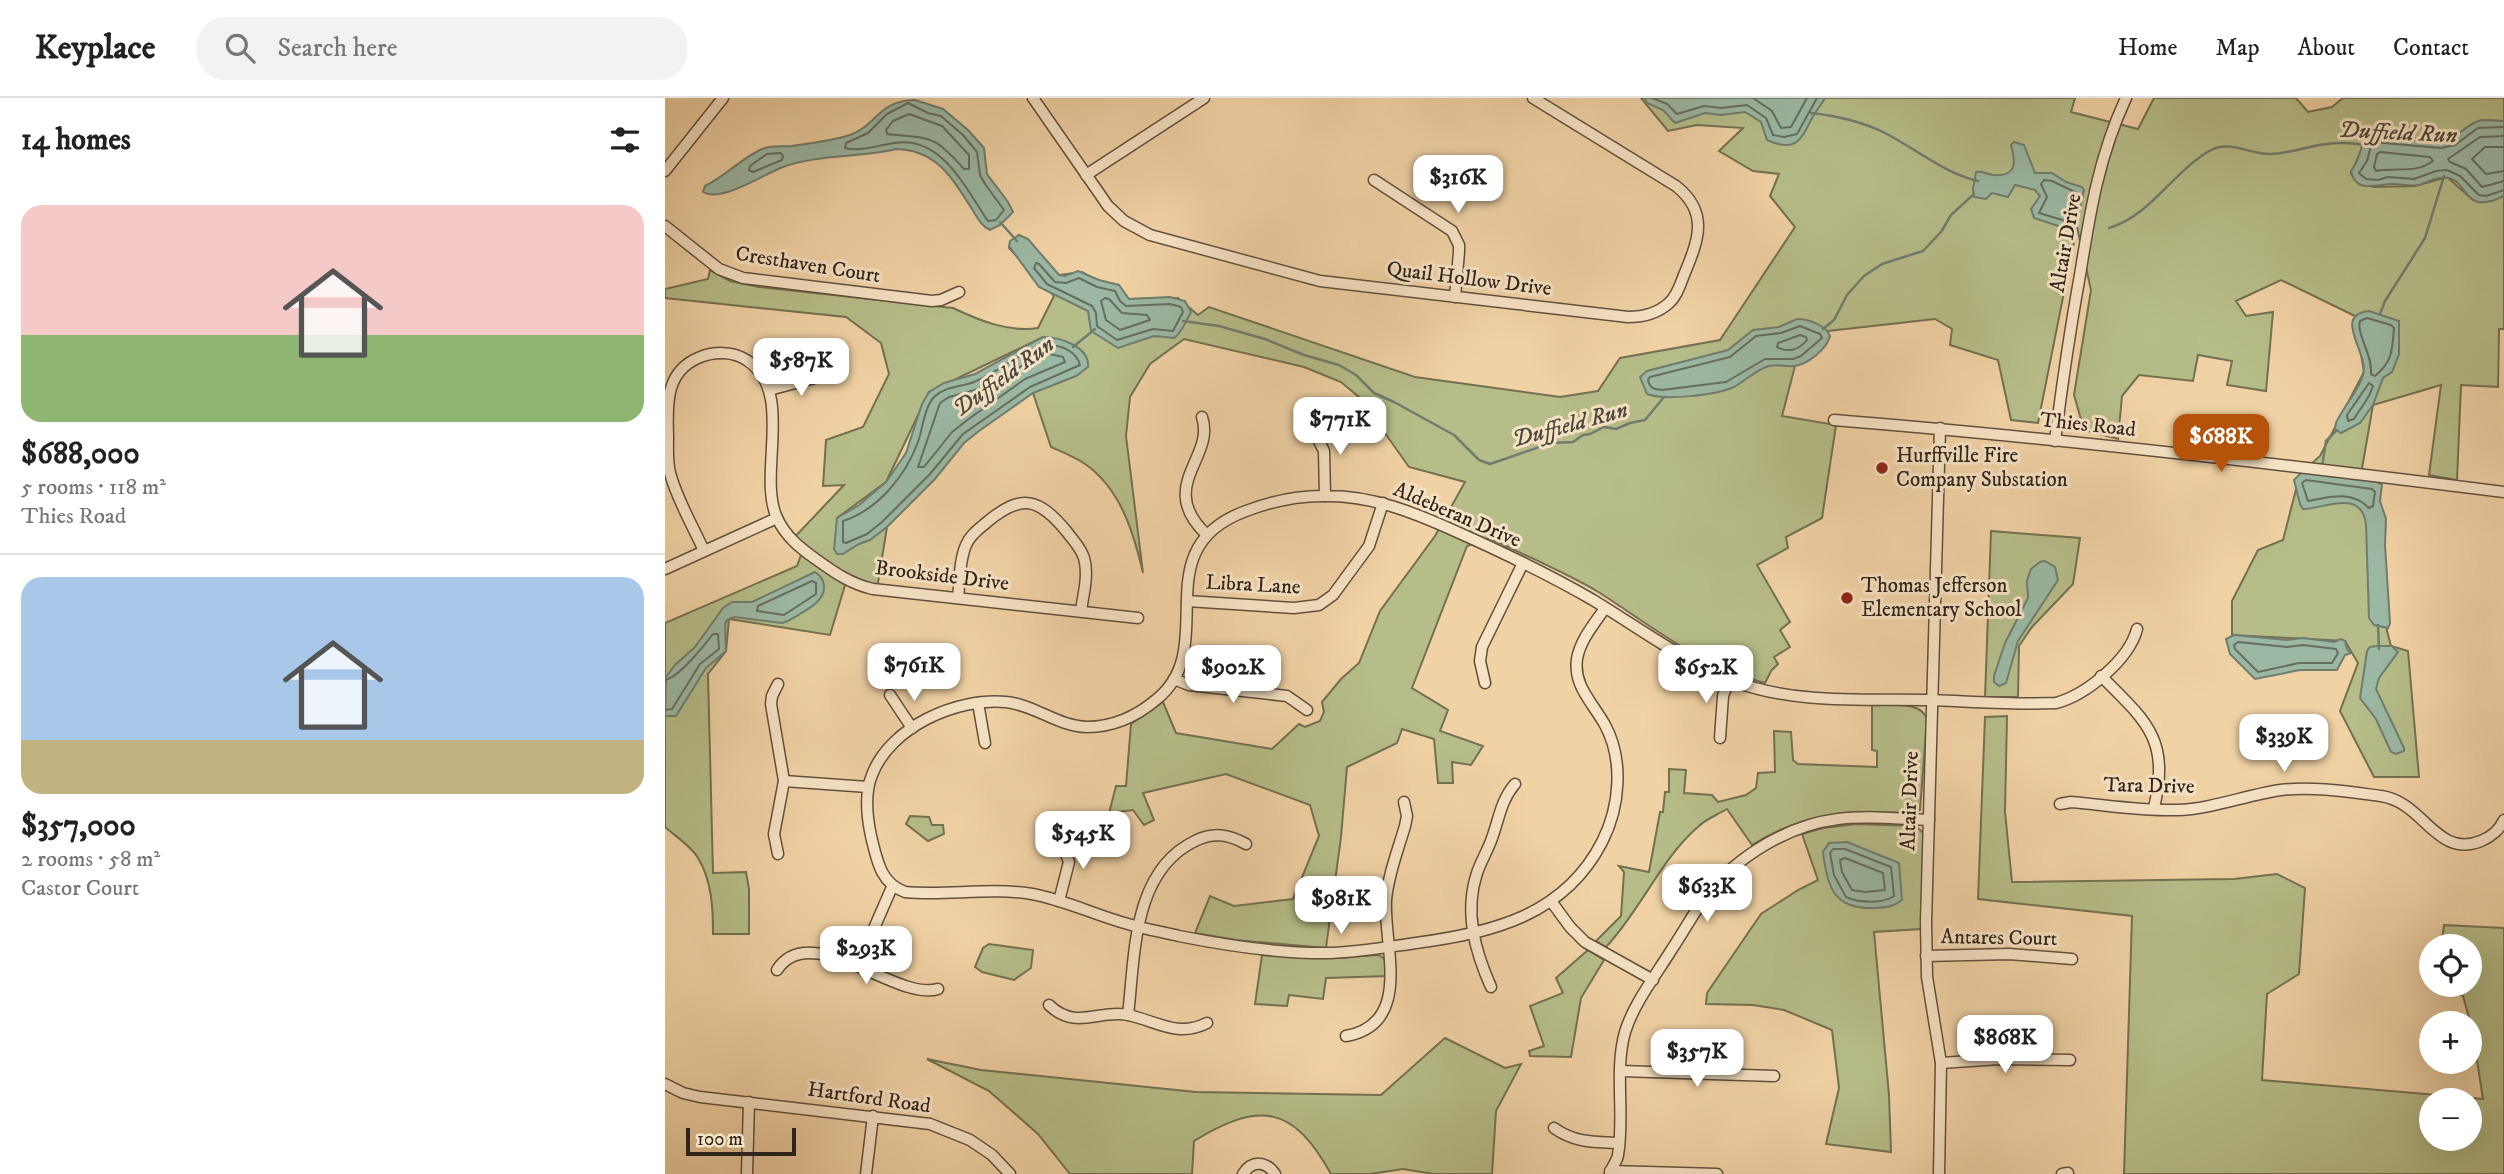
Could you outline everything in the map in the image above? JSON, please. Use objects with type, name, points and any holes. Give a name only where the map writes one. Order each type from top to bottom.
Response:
[{"type":"street","points":[[665,171],[723,98]]},
{"type":"street","name":"Quail Hollow Drive","points":[[1033,98],[1108,206],[1124,221],[1158,237],[1319,281],[1628,317],[1648,316],[1666,306],[1675,296],[1699,233],[1697,216],[1690,200],[1684,193],[1533,98]]},
{"type":"street","points":[[1086,175],[1205,98]]},
{"type":"street","name":"Altair Drive","points":[[2055,441],[2065,361],[2098,170],[2112,128],[2126,98]]},
{"type":"street","points":[[1374,180],[1452,231],[1459,244],[1455,297]]},
{"type":"street","name":"Cresthaven Court","points":[[665,226],[719,269],[743,278],[932,301],[959,292]]},
{"type":"street","points":[[665,569],[777,518],[772,495],[772,417],[769,390],[760,373],[748,362],[732,354],[714,353],[694,359],[684,366],[670,389],[667,404],[670,473],[704,551]]},
{"type":"street","points":[[769,390],[826,375]]},
{"type":"street","points":[[1202,417],[1204,436],[1188,478],[1186,498],[1191,517],[1207,535]]},
{"type":"street","name":"Thies Road","points":[[1834,420],[1940,428],[2307,467],[2504,492]]},
{"type":"street","name":"Altair Drive","points":[[1939,1174],[1941,1063],[1926,956],[1940,428]]},
{"type":"street","points":[[1314,431],[1324,451],[1325,496]]},
{"type":"street","name":"Aldeberan Drive","points":[[868,787],[873,771],[882,757],[912,728],[940,714],[978,703],[994,701],[1020,704],[1069,725],[1101,726],[1124,720],[1145,709],[1162,695],[1174,679],[1184,650],[1190,563],[1199,544],[1228,518],[1255,507],[1290,499],[1325,496],[1383,503],[1439,523],[1523,563],[1605,608],[1692,662],[1729,679],[1770,692],[1803,697],[2056,703],[2075,697],[2101,676],[2132,644],[2137,629]]},
{"type":"street","points":[[958,598],[962,559],[970,538],[1004,509],[1029,502],[1051,513],[1083,554],[1086,569],[1081,611]]},
{"type":"street","name":"Libra Lane","points":[[1187,601],[1294,608],[1319,605],[1333,595],[1369,546],[1383,503]]},
{"type":"street","name":"Brookside Drive","points":[[777,518],[793,541],[849,582],[873,589],[1138,618]]},
{"type":"street","points":[[1485,683],[1480,661],[1482,647],[1523,563]]},
{"type":"street","points":[[784,781],[868,787],[867,808],[881,872],[892,887],[913,893],[1009,891],[1059,901],[1139,927],[1200,940],[1279,950],[1331,953],[1474,934],[1517,920],[1551,901],[1589,864],[1607,830],[1617,795],[1617,763],[1604,722],[1581,689],[1576,674],[1580,648],[1605,608]]},
{"type":"street","points":[[2101,676],[2136,710],[2148,724],[2154,737],[2159,756],[2154,808]]},
{"type":"street","points":[[1174,679],[1189,685],[1287,696],[1307,710]]},
{"type":"street","points":[[1720,738],[1721,705],[1729,679]]},
{"type":"street","points":[[778,684],[771,704],[784,781],[774,834],[778,854]]},
{"type":"street","points":[[890,695],[912,728]]},
{"type":"street","points":[[978,703],[985,743]]},
{"type":"street","points":[[1490,988],[1474,934],[1470,908],[1474,884],[1504,800],[1515,784]]},
{"type":"street","name":"Tara Drive","points":[[2060,804],[2176,810],[2299,788],[2374,795],[2405,803],[2440,836],[2455,844],[2470,845],[2485,839],[2501,827],[2504,820]]},
{"type":"street","points":[[1346,1036],[1361,1032],[1382,1012],[1389,993],[1392,973],[1386,914],[1387,895],[1407,816],[1404,802]]},
{"type":"street","points":[[1717,1174],[1610,1172],[1618,1158],[1622,1051],[1626,1029],[1653,980],[1708,893],[1734,867],[1765,846],[1802,828],[1838,819],[1863,817],[1929,820]]},
{"type":"street","points":[[1128,1015],[1144,904],[1163,866],[1183,847],[1201,838],[1228,835],[1246,844]]},
{"type":"street","points":[[1059,901],[1069,862],[1063,846]]},
{"type":"street","points":[[858,965],[892,887]]},
{"type":"street","points":[[1551,901],[1585,942],[1653,980]]},
{"type":"street","points":[[776,970],[786,960],[805,954],[825,955],[858,965],[917,991],[938,989]]},
{"type":"street","name":"Antares Court","points":[[1926,956],[1999,954],[2072,959]]},
{"type":"street","points":[[1049,1005],[1056,1011],[1076,1018],[1128,1015],[1179,1030],[1207,1023]]},
{"type":"street","points":[[1941,1063],[1999,1059],[2070,1060]]},
{"type":"street","points":[[1622,1071],[1774,1076]]},
{"type":"street","name":"Hartford Road","points":[[665,1084],[691,1095],[921,1122],[951,1131],[985,1150],[1010,1174]]},
{"type":"street","points":[[747,1174],[749,1102]]},
{"type":"street","points":[[866,1174],[873,1116]]},
{"type":"street","points":[[1554,1128],[1581,1142],[1619,1143]]},
{"type":"street","points":[[1618,1158],[1626,1173]]},
{"type":"street","points":[[1243,1174],[1251,1165],[1262,1163],[1275,1174]]},
{"type":"green space","points":[[1641,98],[2075,98],[2071,112],[2138,129],[2154,98],[2296,98],[2308,112],[2332,107],[2343,98],[2504,98],[2504,121],[2482,120],[2447,140],[2368,135],[2351,174],[2373,187],[2415,186],[2447,177],[2473,200],[2504,195],[2504,329],[2499,329],[2498,387],[2461,385],[2457,480],[2429,475],[2441,385],[2373,405],[2360,480],[2377,482],[2387,631],[2391,646],[2408,651],[2419,777],[2374,777],[2340,711],[2358,663],[2345,641],[2232,635],[2232,601],[2258,550],[2283,540],[2300,474],[2320,456],[2364,372],[2355,316],[2281,280],[2236,301],[2246,316],[2273,312],[2266,391],[2227,385],[2232,361],[2198,355],[2193,381],[2139,375],[2122,396],[2118,439],[2084,430],[2074,395],[2091,290],[2077,227],[2038,423],[2011,420],[1998,360],[1950,345],[1952,329],[1935,319],[1828,331],[1795,366],[1782,416],[1836,425],[1822,518],[1786,537],[1788,548],[1757,565],[1790,622],[1780,630],[1790,647],[1774,657],[1778,664],[1765,683],[1700,657],[1587,585],[1489,538],[1467,546],[1412,688],[1448,710],[1440,731],[1483,746],[1471,765],[1452,762],[1453,783],[1438,783],[1434,739],[1402,729],[1397,743],[1347,767],[1341,837],[1326,948],[1236,940],[1195,933],[1210,896],[1234,906],[1293,899],[1319,836],[1310,805],[1226,774],[1143,793],[1154,820],[1144,825],[1133,810],[1109,813],[1116,786],[1126,786],[1131,724],[1163,702],[1176,733],[1272,749],[1299,724],[1305,727],[1320,721],[1324,712],[1322,702],[1359,663],[1380,611],[1435,536],[1465,482],[1409,467],[1360,398],[1341,382],[1304,367],[1184,339],[1150,364],[1130,397],[1126,436],[1143,573],[1124,513],[1108,486],[1085,464],[1051,447],[1033,393],[1043,337],[929,392],[886,482],[837,518],[859,544],[887,527],[877,589],[846,582],[830,635],[729,619],[726,651],[708,674],[713,873],[746,872],[749,889],[749,934],[713,934],[711,895],[703,867],[691,849],[665,827],[665,623],[797,566],[802,552],[790,542],[844,485],[823,486],[826,440],[863,427],[889,374],[881,343],[846,317],[665,298],[665,289],[708,279],[710,270],[730,281],[759,287],[953,308],[1005,327],[1038,328],[1054,296],[1009,248],[1019,235],[1059,275],[1082,272],[1129,299],[1178,298],[1198,315],[1209,307],[1415,377],[1560,397],[1598,391],[1620,358],[1720,340],[1795,227],[1770,196],[1779,174],[1753,171],[1719,151],[1743,128],[1697,125],[1668,131]]},
{"type":"green space","points":[[1991,531],[2080,538],[2073,584],[2032,627],[2019,646],[2018,697],[1985,697]]},
{"type":"green space","points":[[1872,705],[1912,707],[1919,709],[1927,720],[1920,810],[1915,813],[1831,815],[1792,825],[1752,845],[1727,809],[1705,821],[1673,853],[1630,917],[1606,947],[1596,941],[1621,916],[1624,872],[1619,866],[1649,872],[1665,792],[1669,792],[1669,769],[1686,770],[1684,793],[1712,795],[1718,802],[1746,795],[1756,788],[1758,773],[1775,772],[1774,731],[1791,732],[1793,760],[1798,764],[1877,767],[1877,751],[1872,750]]},
{"type":"green space","points":[[2007,716],[2005,812],[2012,882],[2234,879],[2277,874],[2305,888],[2299,974],[2267,994],[2262,1080],[2419,1093],[2419,1151],[2482,1151],[2483,1099],[2479,1074],[2482,1074],[2482,1011],[2467,1011],[2463,997],[2482,997],[2482,934],[2443,934],[2444,925],[2504,928],[2504,1174],[2124,1174],[2132,916],[1978,899],[1985,717]]},
{"type":"green space","points":[[910,816],[929,817],[932,825],[943,825],[944,834],[928,841],[906,824]]},
{"type":"green space","points":[[1856,824],[1916,826],[1924,834],[1921,929],[1874,932],[1889,1095],[1891,1152],[1826,1144],[1839,1088],[1832,1030],[1784,1010],[1753,1005],[1706,1004],[1707,993],[1761,914],[1818,880],[1802,834]]},
{"type":"green space","points":[[989,944],[1033,950],[1031,968],[1014,980],[982,972],[975,967],[983,948]]},
{"type":"green space","points":[[1588,950],[1604,960],[1581,998],[1571,1057],[1530,1056],[1529,1051],[1544,1046],[1530,1006],[1563,993],[1556,978]]},
{"type":"green space","points":[[1262,955],[1330,958],[1379,955],[1387,961],[1388,976],[1326,978],[1323,999],[1289,995],[1287,1006],[1255,1004]]},
{"type":"green space","points":[[1445,1038],[1505,1068],[1521,1064],[1496,1111],[1492,1174],[1434,1174],[1403,1169],[1370,1174],[1331,1174],[1303,1134],[1288,1123],[1273,1117],[1256,1116],[1217,1128],[1194,1141],[1192,1174],[1070,1174],[1038,1134],[989,1091],[927,1059],[981,1070],[1196,1092],[1381,1095]]},
{"type":"water","points":[[1645,98],[1825,98],[1801,138],[1791,145],[1785,145],[1767,140],[1761,122],[1745,112],[1721,115],[1705,113],[1675,123],[1663,110],[1647,103]]},
{"type":"water","points":[[915,100],[943,109],[984,148],[987,174],[1013,212],[1000,225],[990,230],[984,226],[950,177],[933,160],[922,154],[896,149],[797,163],[731,191],[720,194],[703,192],[705,186],[758,151],[768,147],[792,146],[850,135],[893,104]]},
{"type":"water","points":[[2482,120],[2504,121],[2504,196],[2489,202],[2479,202],[2449,178],[2416,186],[2367,186],[2353,178],[2351,171],[2367,135],[2444,141]]},
{"type":"water","points":[[2014,142],[2024,145],[2035,173],[2052,173],[2066,182],[2082,187],[2084,190],[2075,229],[2070,230],[2034,218],[2031,209],[2040,196],[2035,190],[2015,185],[2008,197],[1992,193],[1986,199],[1974,197],[1976,172],[2001,175],[2011,171],[2014,158],[2011,145]]},
{"type":"water","points":[[1019,235],[1028,239],[1059,275],[1065,276],[1078,271],[1119,285],[1129,299],[1170,297],[1185,301],[1191,312],[1174,338],[1154,336],[1118,348],[1091,331],[1088,311],[1039,287],[1009,246],[1010,241]]},
{"type":"water","points":[[2369,311],[2399,321],[2399,354],[2392,372],[2383,378],[2373,405],[2360,423],[2341,433],[2335,429],[2336,423],[2358,387],[2364,366],[2354,337],[2353,320],[2358,314]]},
{"type":"water","points":[[1797,319],[1816,323],[1830,336],[1821,351],[1805,363],[1769,366],[1734,387],[1715,392],[1678,397],[1647,394],[1640,377],[1647,371],[1728,350],[1753,330],[1779,327]]},
{"type":"water","points":[[1043,337],[1073,344],[1084,354],[1088,367],[1076,376],[1033,393],[979,431],[964,443],[935,479],[887,527],[870,540],[843,554],[837,554],[834,549],[837,518],[859,505],[886,482],[906,453],[922,404],[929,392],[944,383],[975,374]]},
{"type":"water","points":[[2302,472],[2377,482],[2382,485],[2380,501],[2386,519],[2388,628],[2374,625],[2369,618],[2366,524],[2363,513],[2357,506],[2349,503],[2303,509],[2294,480]]},
{"type":"water","points":[[2045,561],[2055,567],[2058,580],[2018,641],[2006,683],[1999,686],[1994,682],[1994,676],[2005,643],[2028,598],[2027,581],[2031,569]]},
{"type":"water","points":[[815,572],[824,584],[821,598],[788,621],[782,623],[734,617],[727,620],[726,651],[706,668],[676,716],[665,716],[666,677],[695,647],[723,608],[732,602],[752,602]]},
{"type":"water","points":[[2234,635],[2334,642],[2341,639],[2351,653],[2345,655],[2337,670],[2300,670],[2255,679],[2230,654],[2226,639]]},
{"type":"water","points":[[2392,646],[2398,652],[2379,678],[2376,689],[2404,748],[2404,751],[2396,754],[2391,752],[2376,719],[2360,698],[2367,651],[2370,647]]},
{"type":"water","points":[[1847,842],[1899,863],[1902,900],[1887,907],[1862,908],[1842,901],[1836,895],[1827,877],[1823,852],[1829,843]]},
{"type":"waterway","points":[[1811,113],[1849,120],[1876,129],[1942,167],[1978,181]]},
{"type":"waterway","name":"Duffield Run","points":[[2109,228],[2138,213],[2197,159],[2218,147],[2269,154],[2332,143],[2365,145]]},
{"type":"waterway","points":[[2380,314],[2385,301],[2425,238],[2444,176]]},
{"type":"waterway","name":"Duffield Run","points":[[1823,329],[1834,320],[1847,295],[1864,276],[1882,264],[1923,251],[1941,232],[1951,215],[1974,194]]},
{"type":"waterway","points":[[1000,222],[1017,241]]},
{"type":"waterway","name":"Duffield Run","points":[[1183,321],[1219,326],[1339,365],[1356,375],[1374,393],[1454,435],[1479,460],[1490,464],[1551,443],[1573,442],[1604,427],[1616,429],[1645,420],[1664,397]]},
{"type":"waterway","name":"Duffield Run","points":[[1073,347],[1095,329]]},
{"type":"waterway","points":[[2322,467],[2326,441],[2337,430]]},
{"type":"waterway","points":[[2378,625],[2379,649]]},
{"type":"place","name":"Hurffville Fire Company Substation","points":[[1882,468]]},
{"type":"place","name":"Thomas Jefferson Elementary School","points":[[1847,598]]}]
